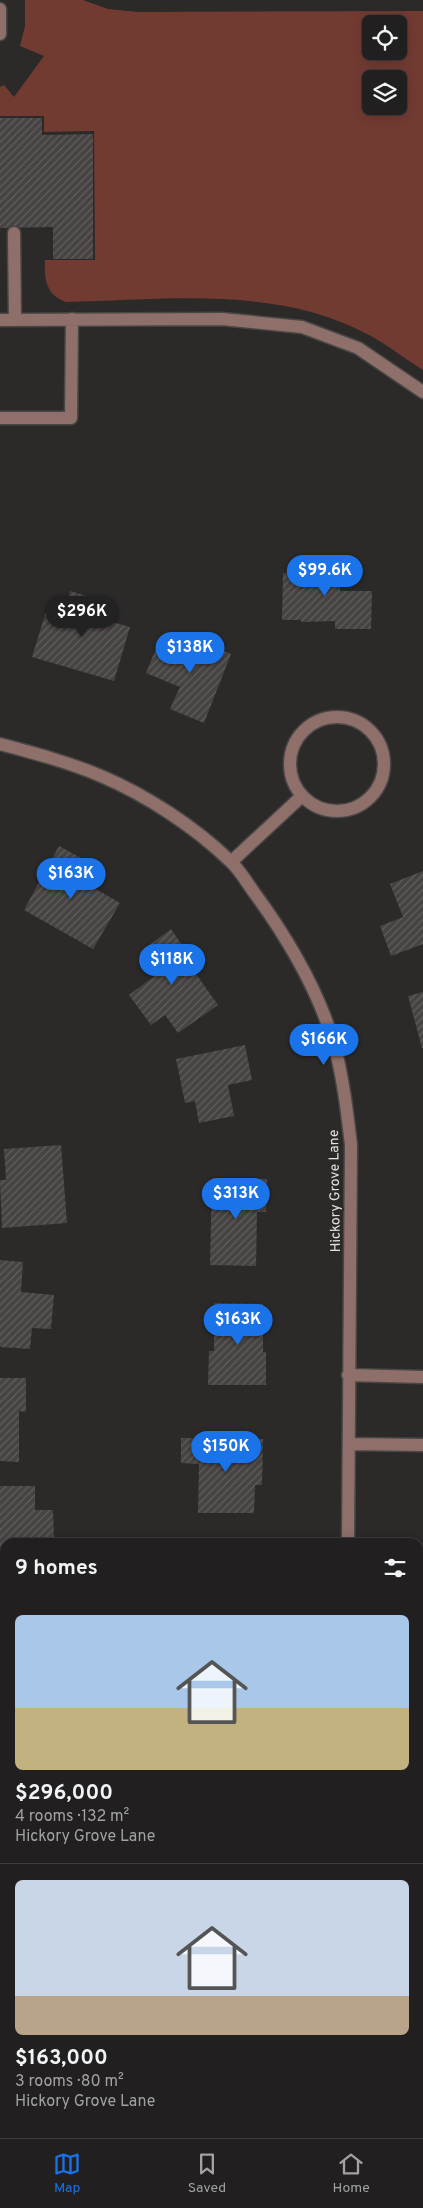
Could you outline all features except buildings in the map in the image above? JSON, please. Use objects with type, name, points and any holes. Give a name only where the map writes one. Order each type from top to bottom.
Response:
[{"type":"street","points":[[0,9],[0,34]]},
{"type":"street","points":[[14,234],[15,320]]},
{"type":"street","points":[[0,418],[71,418],[72,319]]},
{"type":"street","points":[[0,320],[222,319],[302,327],[358,348],[423,392]]},
{"type":"street","points":[[342,716],[358,721],[371,730],[380,743],[384,757],[384,772],[379,786],[370,798],[357,807],[343,811],[328,810],[314,805],[302,796],[294,782],[290,766],[292,750],[299,735],[311,724],[326,717],[342,716]]},
{"type":"street","name":"Hickory Grove Lane","points":[[0,744],[50,758],[101,776],[137,794],[168,813],[231,862],[272,916],[306,976],[333,1044],[346,1101],[351,1145],[348,1538]]},
{"type":"street","points":[[231,862],[302,796]]},
{"type":"street","points":[[348,1375],[423,1377]]},
{"type":"street","points":[[349,1444],[423,1445]]},
{"type":"green space","points":[[25,0],[83,0],[108,9],[138,12],[423,11],[423,370],[369,335],[334,319],[297,308],[259,302],[182,298],[66,302],[54,295],[50,291],[46,280],[45,260],[95,260],[94,131],[44,132],[44,116],[0,116],[0,87],[4,85],[14,97],[44,56],[20,46],[25,26]]}]
